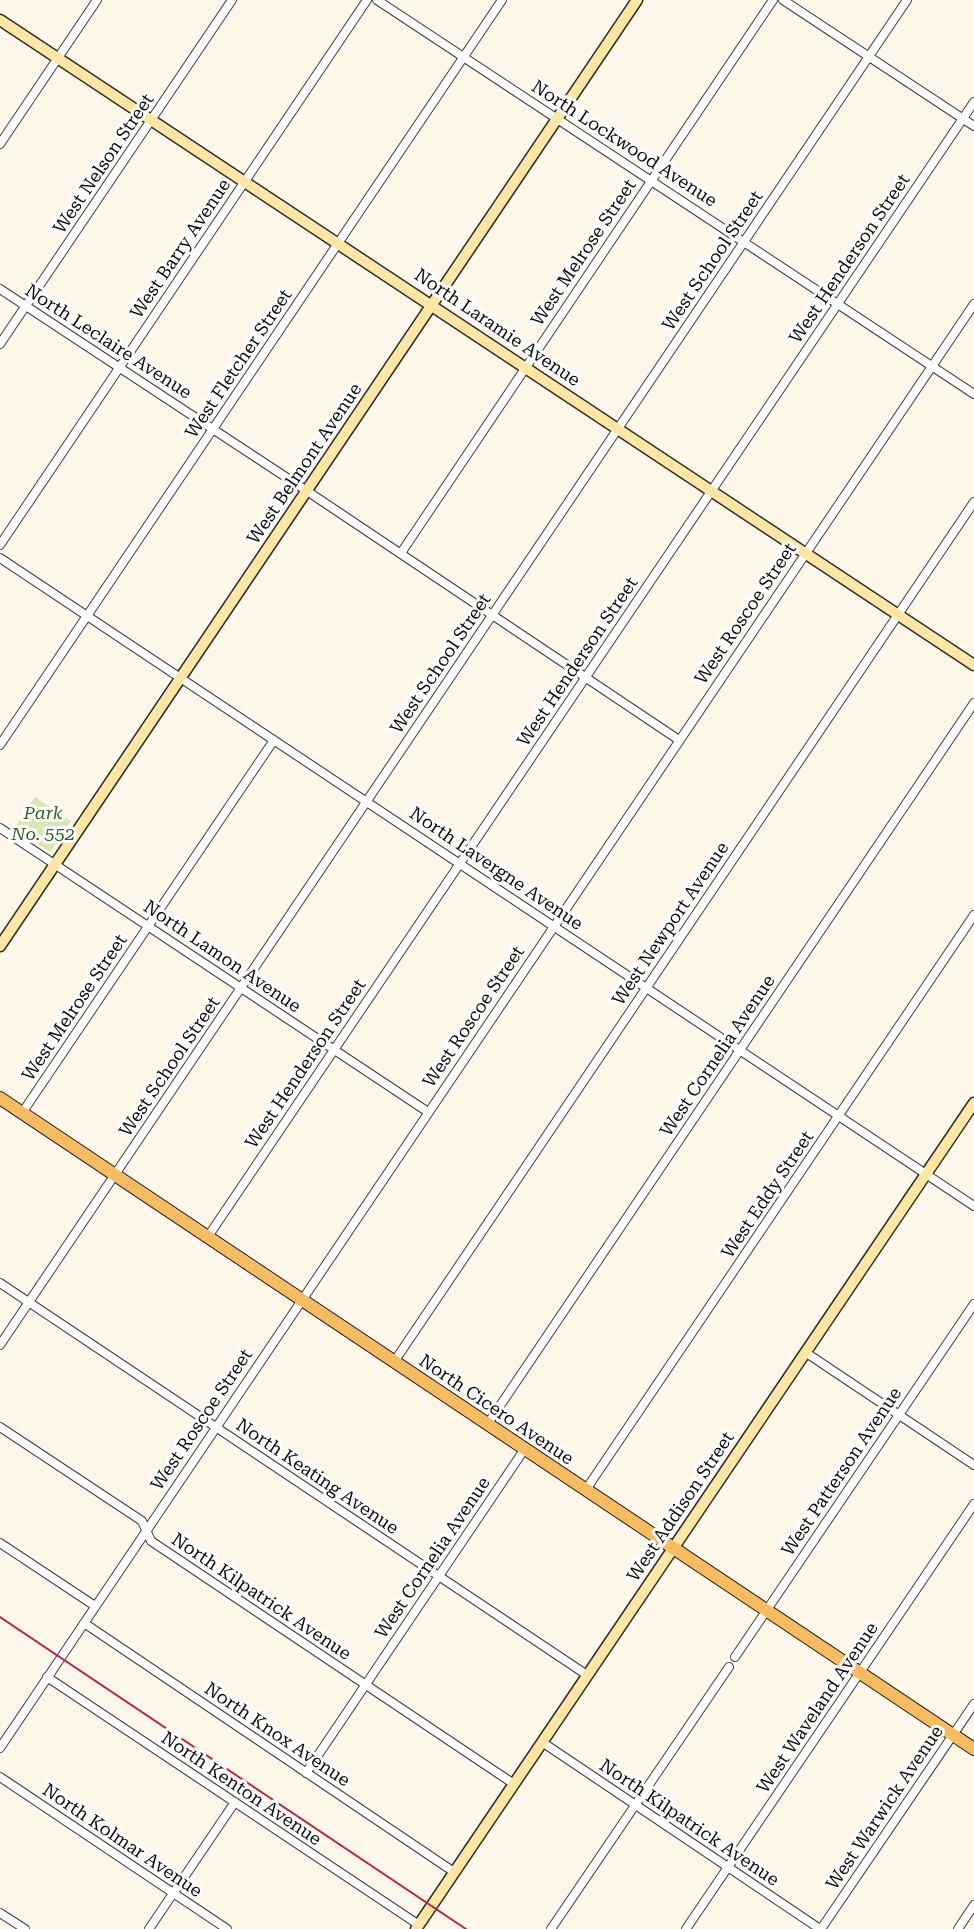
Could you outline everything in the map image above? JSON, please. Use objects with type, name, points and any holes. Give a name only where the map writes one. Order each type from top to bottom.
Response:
[{"type":"main road","name":"North Cicero Avenue","points":[[0,1098],[974,1749]]},
{"type":"street","points":[[0,144],[97,0]]},
{"type":"street","name":"West Nelson Street","points":[[0,344],[232,0]]},
{"type":"street","name":"West Barry Avenue","points":[[0,546],[367,0]]},
{"type":"street","name":"North Lockwood Avenue","points":[[378,0],[974,394]]},
{"type":"street","name":"West Fletcher Street","points":[[0,745],[502,0]]},
{"type":"street","name":"West Belmont Avenue","points":[[0,946],[638,0]]},
{"type":"street","name":"West Melrose Street","points":[[400,553],[773,0]]},
{"type":"street","points":[[783,0],[974,126]]},
{"type":"street","name":"West School Street","points":[[0,1345],[907,0]]},
{"type":"street","name":"North Laramie Avenue","points":[[0,20],[974,665]]},
{"type":"street","name":"West Henderson Street","points":[[207,1238],[974,102]]},
{"type":"street","name":"North Leclaire Avenue","points":[[0,289],[307,490],[679,740]]},
{"type":"street","name":"West Roscoe Street","points":[[0,1748],[974,304]]},
{"type":"street","name":"West Newport Avenue","points":[[394,1362],[974,502]]},
{"type":"street","name":"North Lavergne Avenue","points":[[0,558],[974,1206]]},
{"type":"street","name":"West Cornelia Avenue","points":[[487,1425],[974,703]]},
{"type":"street","name":"West Melrose Street","points":[[22,1113],[274,740]]},
{"type":"street","name":"North Lamon Avenue","points":[[0,828],[428,1112]]},
{"type":"street","name":"West Eddy Street","points":[[585,1491],[974,915]]},
{"type":"street","name":"West Addison Street","points":[[418,1927],[974,1103]]},
{"type":"street","name":"North Keating Avenue","points":[[0,1283],[587,1676]]},
{"type":"street","name":"West Patterson Avenue","points":[[735,1657],[974,1304]]},
{"type":"street","points":[[805,1352],[974,1465]]},
{"type":"street","name":"North Kilpatrick Avenue","points":[[0,1427],[142,1521],[151,1541],[514,1784]]},
{"type":"street","name":"West Cornelia Avenue","points":[[306,1773],[524,1450]]},
{"type":"street","name":"West Waveland Avenue","points":[[686,1929],[974,1504]]},
{"type":"street","points":[[0,1543],[95,1606]]},
{"type":"street","name":"North Knox Avenue","points":[[84,1623],[454,1872]]},
{"type":"street","points":[[551,1929],[729,1667]]},
{"type":"street","name":"North Kenton Avenue","points":[[47,1677],[418,1927]]},
{"type":"street","name":"West Warwick Avenue","points":[[821,1929],[974,1704]]},
{"type":"street","name":"North Kilpatrick Avenue","points":[[542,1742],[821,1929]]},
{"type":"street","name":"North Kolmar Avenue","points":[[0,1777],[227,1929]]},
{"type":"street","points":[[149,1929],[235,1802]]},
{"type":"street","points":[[958,1929],[974,1905]]},
{"type":"street","points":[[0,1912],[25,1929]]},
{"type":"green space","name":"Park No. 552","points":[[35,797],[71,821],[50,852],[14,828]]},
{"type":"railway","points":[[0,1617],[466,1929]]}]
